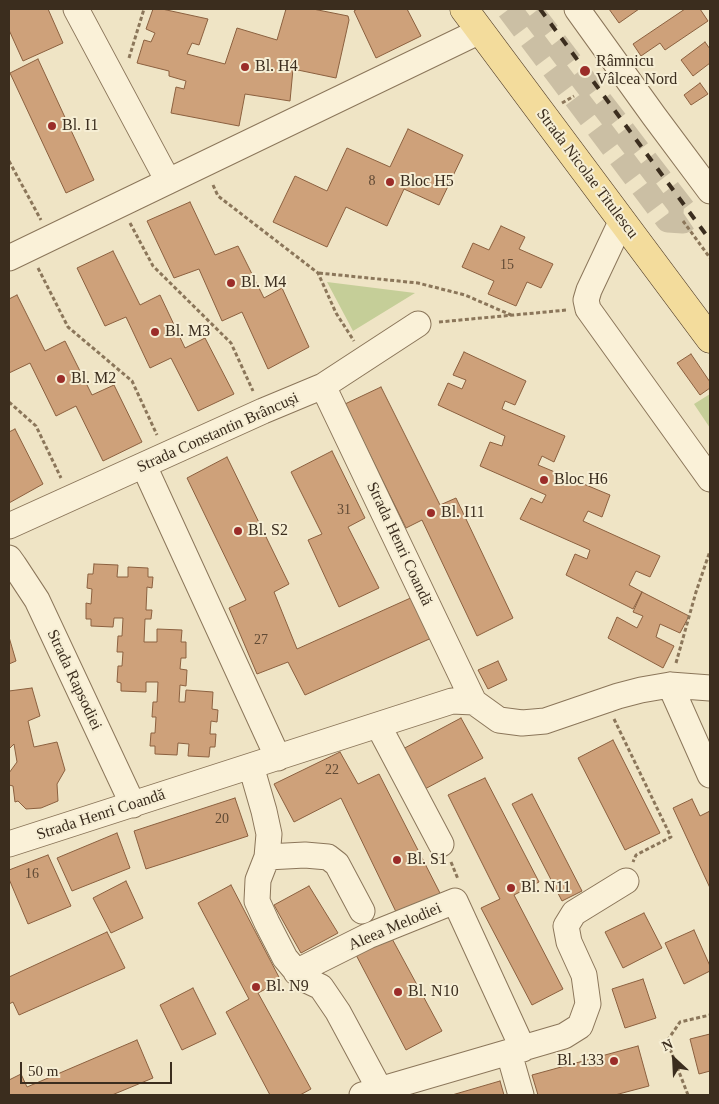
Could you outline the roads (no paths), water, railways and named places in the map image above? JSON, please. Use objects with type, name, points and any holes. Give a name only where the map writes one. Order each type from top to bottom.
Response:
[{"type":"main road","name":"Strada Nicolae Titulescu","points":[[464,9],[710,339]]},
{"type":"street","points":[[76,9],[168,181]]},
{"type":"street","points":[[577,9],[710,191]]},
{"type":"street","points":[[18,254],[480,31]]},
{"type":"street","points":[[622,220],[589,290],[586,300],[588,309],[710,479]]},
{"type":"street","name":"Strada Constantin Brâncuși","points":[[9,526],[323,386],[418,324]]},
{"type":"street","name":"Strada Henri Coandă","points":[[323,386],[474,702],[499,720],[522,723],[545,721],[605,700],[641,690],[670,685],[710,688]]},
{"type":"street","points":[[144,466],[278,758]]},
{"type":"street","name":"Strada Rapsodiei","points":[[9,558],[37,600],[133,804]]},
{"type":"street","points":[[670,685],[710,775]]},
{"type":"street","name":"Strada Henri Coandă","points":[[9,844],[452,702],[474,702]]},
{"type":"street","points":[[378,725],[441,844]]},
{"type":"street","points":[[250,766],[269,834],[267,857],[258,880],[258,901],[285,958],[302,978],[321,987],[338,1012],[371,1093],[564,1036],[580,1026],[588,1004],[584,975],[569,942],[566,926],[574,913],[626,881]]},
{"type":"street","points":[[267,857],[305,855],[328,857],[338,864],[362,911]]},
{"type":"street","name":"Aleea Melodiei","points":[[296,972],[368,936],[455,901],[516,1051],[521,1095]]},
{"type":"tunnel","points":[[509,9],[668,220],[683,221],[689,217],[529,9]]},
{"type":"railway","points":[[540,9],[710,240]]},
{"type":"place","name":"Bl. H4","points":[[245,67]]},
{"type":"place","name":"Râmnicu Vâlcea Nord","points":[[585,71]]},
{"type":"place","name":"Bl. I1","points":[[52,126]]},
{"type":"place","name":"Bloc H5","points":[[390,182]]},
{"type":"place","name":"Bl. M4","points":[[231,283]]},
{"type":"place","name":"Bl. M3","points":[[155,332]]},
{"type":"place","name":"Bl. M2","points":[[61,379]]},
{"type":"place","name":"Bloc H6","points":[[544,480]]},
{"type":"place","name":"Bl. I11","points":[[431,513]]},
{"type":"place","name":"Bl. S2","points":[[238,531]]},
{"type":"place","name":"Bl. S1","points":[[397,860]]},
{"type":"place","name":"Bl. N11","points":[[511,888]]},
{"type":"place","name":"Bl. N9","points":[[256,987]]},
{"type":"place","name":"Bl. N10","points":[[398,992]]},
{"type":"place","name":"Bl. 133","points":[[614,1061]]}]
